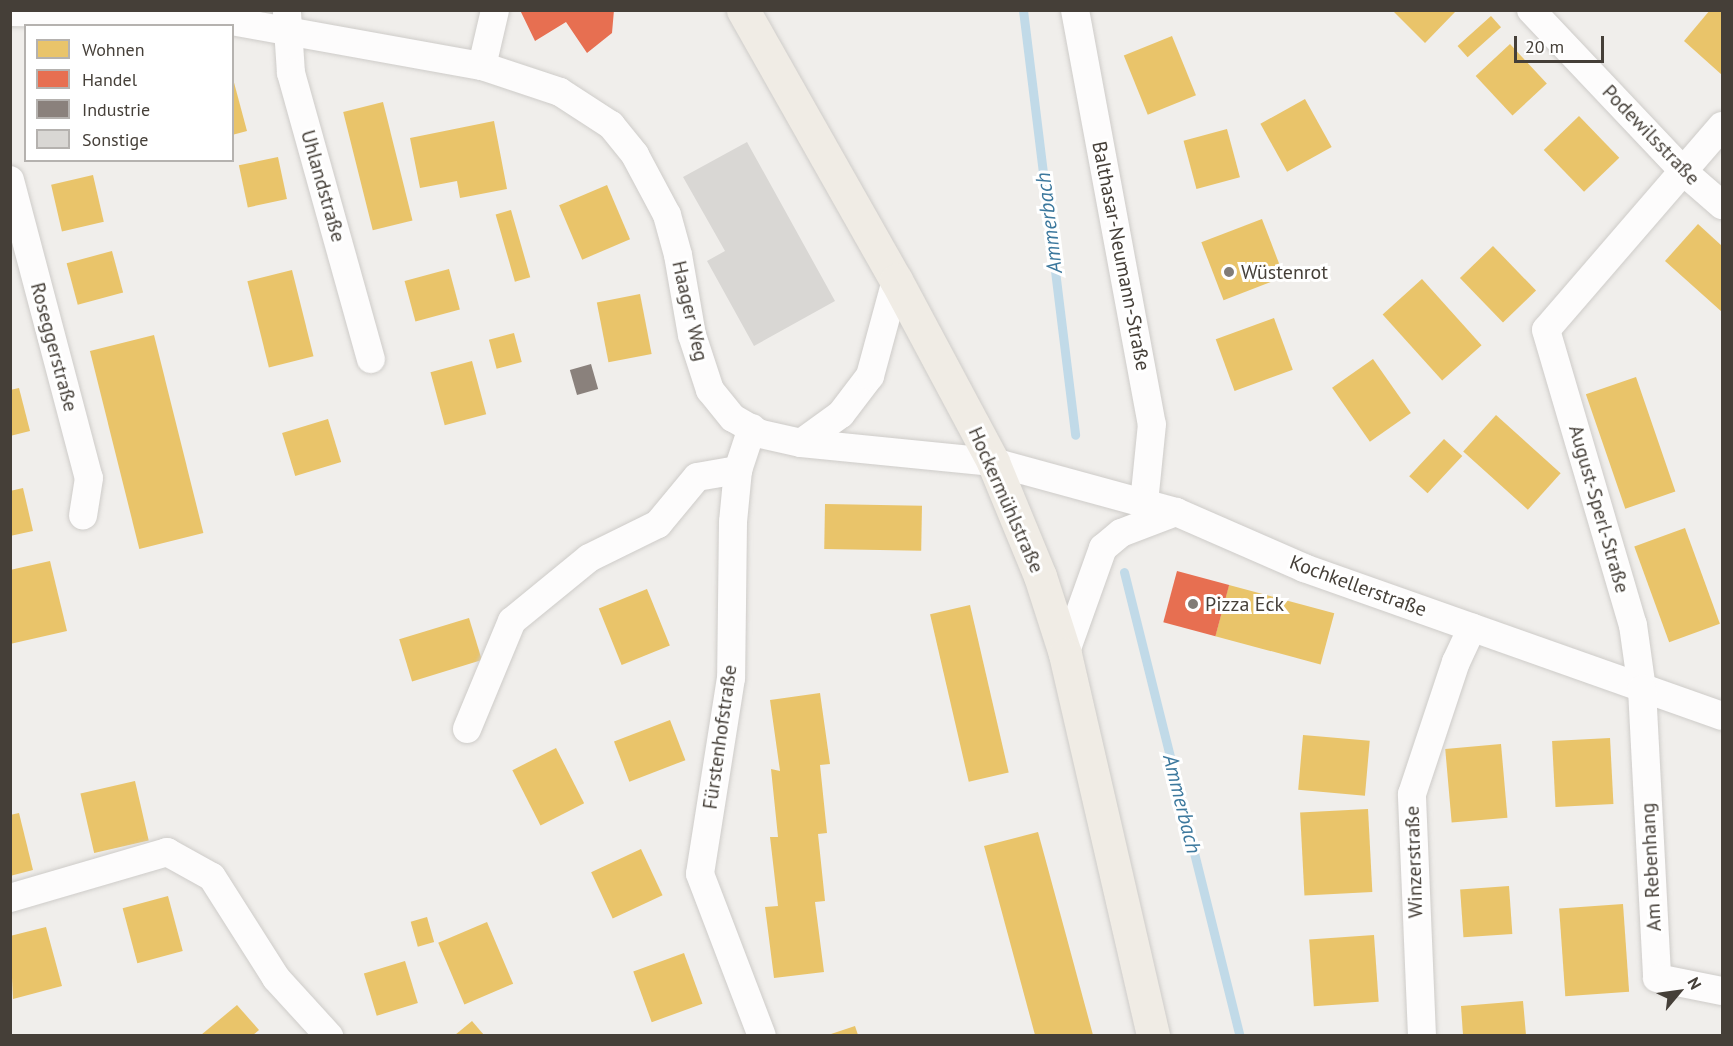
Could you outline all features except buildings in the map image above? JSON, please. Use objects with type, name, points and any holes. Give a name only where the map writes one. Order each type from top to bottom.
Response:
[{"type":"main road","name":"Hockermühlstraße","points":[[743,10],[896,280],[993,462],[1040,576],[1065,654],[1153,1035]]},
{"type":"street","points":[[482,66],[495,10]]},
{"type":"street","name":"Balthasar-Neumann-Straße","points":[[1075,10],[1152,424],[1144,503]]},
{"type":"street","name":"Podewilsstraße","points":[[1532,10],[1685,173],[1722,205]]},
{"type":"street","name":"Haager Weg","points":[[10,12],[198,15],[288,21],[482,66],[561,93],[611,125],[635,155],[667,215],[678,255],[692,335],[710,390],[733,418],[752,428],[801,443],[993,462]]},
{"type":"street","name":"Uhlandstraße","points":[[288,21],[291,73],[371,359]]},
{"type":"street","points":[[1685,173],[1722,126]]},
{"type":"street","name":"August-Sperl-Straße","points":[[1642,689],[1634,625],[1546,330],[1685,173]]},
{"type":"street","name":"Roseggerstraße","points":[[10,180],[89,478],[83,516]]},
{"type":"street","points":[[801,443],[841,414],[870,376],[896,280]]},
{"type":"street","name":"Fürstenhofstraße","points":[[752,428],[738,471],[733,522],[731,678],[700,874],[762,1035]]},
{"type":"street","name":"Kochkellerstraße","points":[[993,462],[1176,512],[1304,568],[1722,716]]},
{"type":"street","points":[[467,729],[512,621],[589,558],[658,524],[697,477],[738,471]]},
{"type":"street","points":[[1065,654],[1103,548],[1121,532],[1176,512]]},
{"type":"street","name":"Winzerstraße","points":[[1422,1035],[1412,794],[1455,662],[1472,628]]},
{"type":"street","name":"Am Rebenhang","points":[[1642,689],[1657,978],[1722,991]]},
{"type":"street","points":[[10,898],[168,852],[212,877],[276,978],[329,1035]]},
{"type":"waterway","name":"Ammerbach","points":[[1023,10],[1075,435]]},
{"type":"waterway","name":"Ammerbach","points":[[1124,572],[1240,1036]]},
{"type":"place","name":"Wüstenrot","points":[[1229,272]]},
{"type":"place","name":"Pizza Eck","points":[[1193,604]]}]
